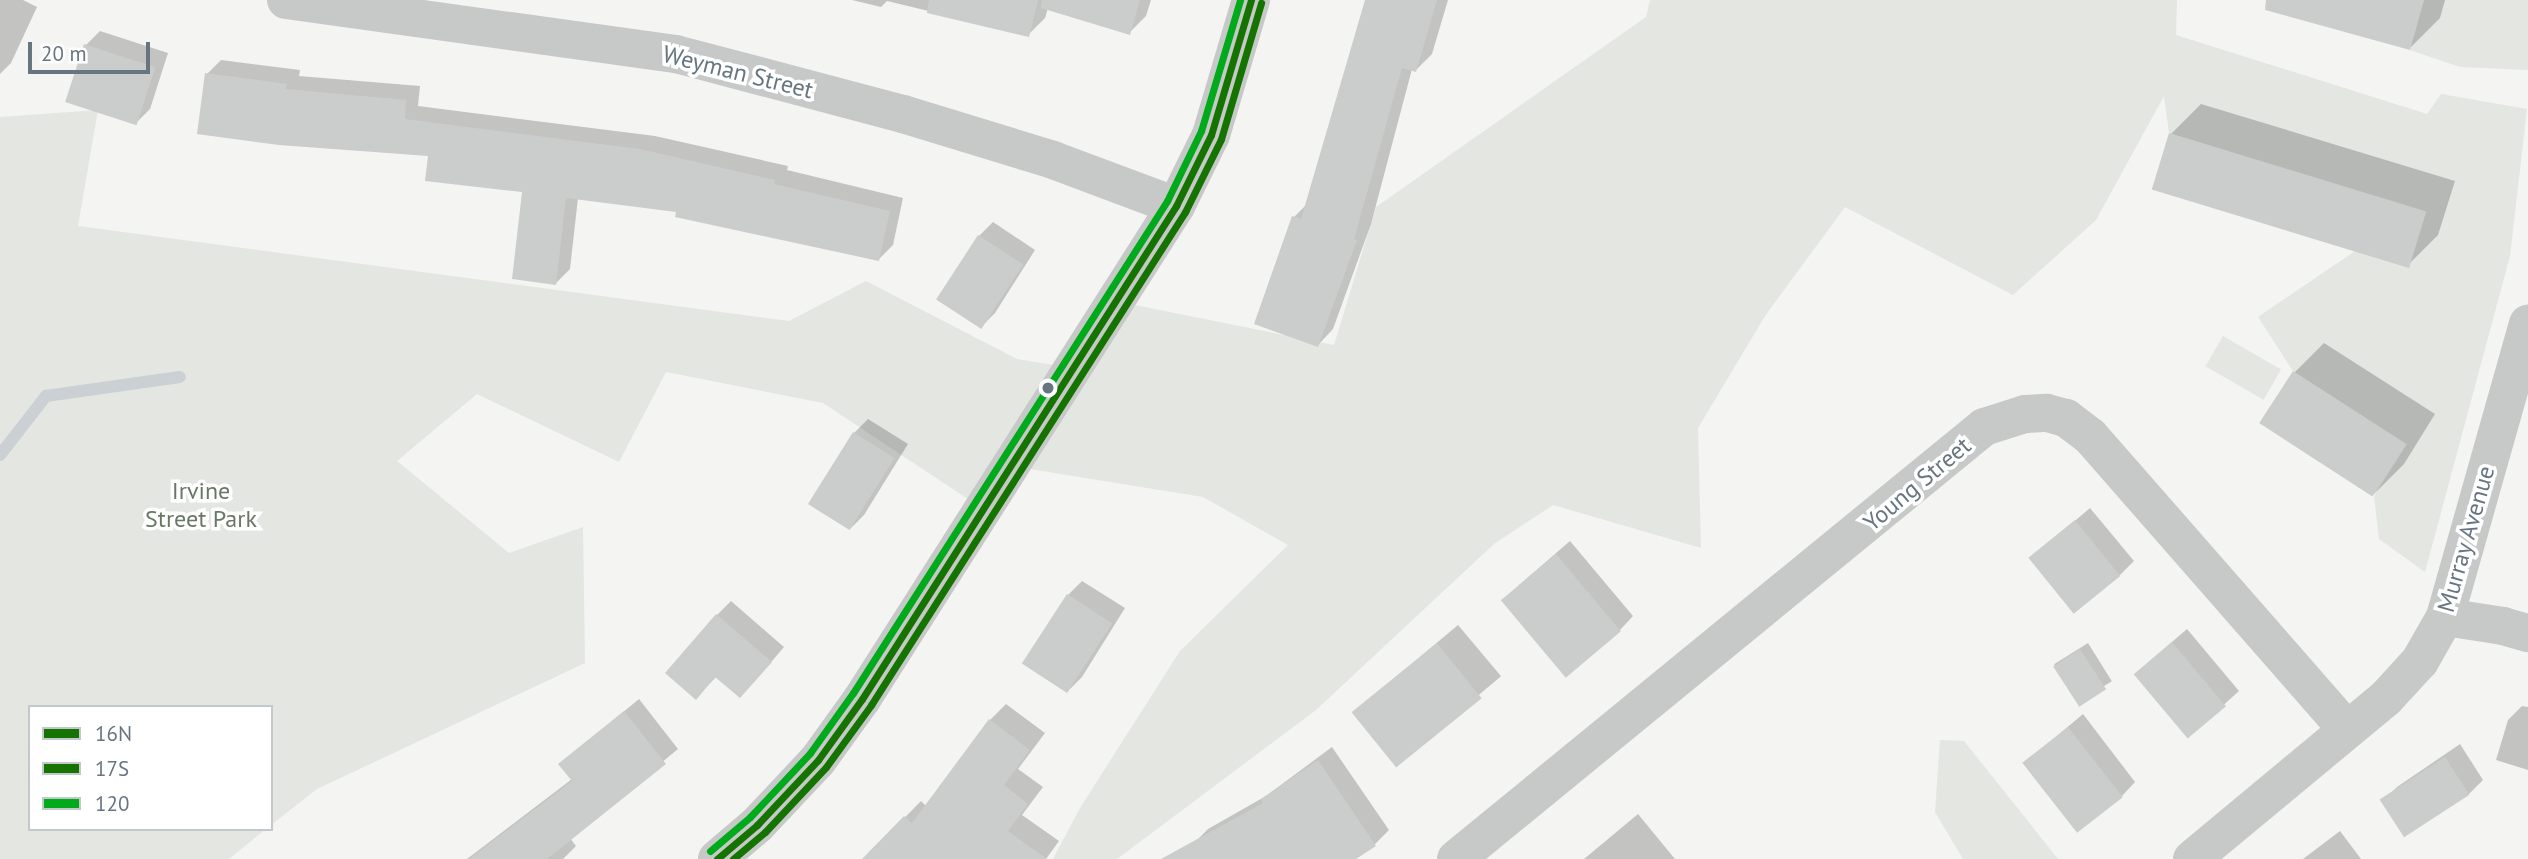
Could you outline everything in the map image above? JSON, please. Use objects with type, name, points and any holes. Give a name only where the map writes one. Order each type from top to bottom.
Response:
[{"type":"street","name":"Weyman Street","points":[[286,0],[676,54],[903,114],[1054,160],[1176,206]]},
{"type":"street","points":[[718,859],[757,825],[818,760],[862,699],[1176,206],[1211,135],[1251,0]]},
{"type":"street","name":"Murray Avenue","points":[[2192,859],[2386,698],[2420,661],[2445,617],[2528,324]]},
{"type":"street","name":"Young Street","points":[[1456,859],[1984,428],[2025,414],[2047,413],[2066,418],[2090,436],[2347,730]]},
{"type":"street","points":[[2445,617],[2503,626],[2528,633]]},
{"type":"green space","name":"Irvine Street Park","points":[[1650,0],[2177,0],[2176,35],[2427,114],[2441,94],[2527,109],[2510,256],[2425,572],[2379,539],[2374,496],[2407,444],[2293,371],[2258,317],[2355,251],[2408,267],[2426,211],[2169,133],[2164,96],[2096,220],[2013,295],[1845,207],[1765,316],[1698,428],[1701,548],[1553,505],[1494,544],[1316,710],[1117,859],[1053,859],[1080,808],[1180,651],[1288,545],[1203,497],[1011,466],[983,509],[823,403],[666,372],[619,462],[477,394],[397,461],[509,553],[583,527],[585,663],[317,789],[273,823],[273,705],[28,705],[28,831],[264,831],[229,859],[0,859],[0,117],[98,110],[78,226],[789,321],[866,281],[1017,359],[1072,368],[1115,301],[1334,345],[1376,207],[1646,17]]},
{"type":"green space","points":[[2424,0],[2528,0],[2528,70],[2460,67],[2410,50]]},
{"type":"green space","points":[[2223,336],[2281,370],[2264,400],[2206,366]]},
{"type":"green space","points":[[1940,740],[1964,741],[2058,859],[1963,859],[1935,812]]},
{"type":"building","points":[[929,0],[1038,0],[1029,37],[927,13]]},
{"type":"building","points":[[1042,0],[1140,0],[1130,35],[1041,8]]},
{"type":"building","points":[[1365,0],[1437,0],[1416,72],[1402,68],[1354,239],[1357,240],[1318,347],[1254,324],[1292,216],[1301,219]]},
{"type":"building","points":[[2266,0],[2424,0],[2410,50],[2265,10]]},
{"type":"building","points":[[84,44],[155,67],[136,125],[65,102]]},
{"type":"building","points":[[205,73],[287,84],[286,89],[406,100],[405,119],[640,149],[775,180],[774,184],[890,211],[879,261],[675,217],[676,212],[566,198],[556,285],[512,279],[522,192],[425,181],[428,156],[279,145],[197,134]]},
{"type":"building","points":[[2169,133],[2426,212],[2409,268],[2152,189]]},
{"type":"building","points":[[978,235],[1023,264],[981,329],[936,300]]},
{"type":"building","points":[[2293,371],[2406,445],[2372,497],[2259,423]]},
{"type":"building","points":[[853,432],[895,458],[850,530],[808,504]]},
{"type":"building","points":[[2075,520],[2120,576],[2074,614],[2028,558]]},
{"type":"building","points":[[1556,554],[1621,631],[1566,678],[1501,600]]},
{"type":"building","points":[[1067,594],[1112,623],[1067,693],[1022,664]]},
{"type":"building","points":[[716,614],[772,662],[740,698],[715,677],[696,700],[665,673]]},
{"type":"building","points":[[2172,642],[2226,706],[2188,738],[2134,674]]},
{"type":"building","points":[[1437,643],[1482,698],[1396,767],[1352,712]]},
{"type":"building","points":[[2080,649],[2106,689],[2079,707],[2053,666]]},
{"type":"building","points":[[624,711],[666,764],[547,859],[469,859],[572,781],[558,764]]},
{"type":"building","points":[[989,719],[1030,750],[1004,785],[1028,804],[1008,831],[1047,859],[862,859],[904,816],[912,823]]},
{"type":"building","points":[[2068,727],[2123,797],[2077,833],[2022,763]]},
{"type":"building","points":[[2445,757],[2470,795],[2404,837],[2380,799]]},
{"type":"building","points":[[1318,760],[1376,846],[1356,859],[1161,859],[1263,803],[1261,799]]},
{"type":"waterway","points":[[0,455],[46,396],[180,377]]},
{"type":"transit line","name":"120","points":[[710,851],[750,817],[810,753],[853,693],[1167,201],[1201,131],[1240,0]]},
{"type":"transit line","name":"16N","points":[[717,859],[757,825],[818,760],[862,699],[1176,206],[1211,135],[1251,0]]},
{"type":"transit line","name":"17S","points":[[733,859],[765,832],[826,767],[871,705],[1185,212],[1221,139],[1261,3]]}]
